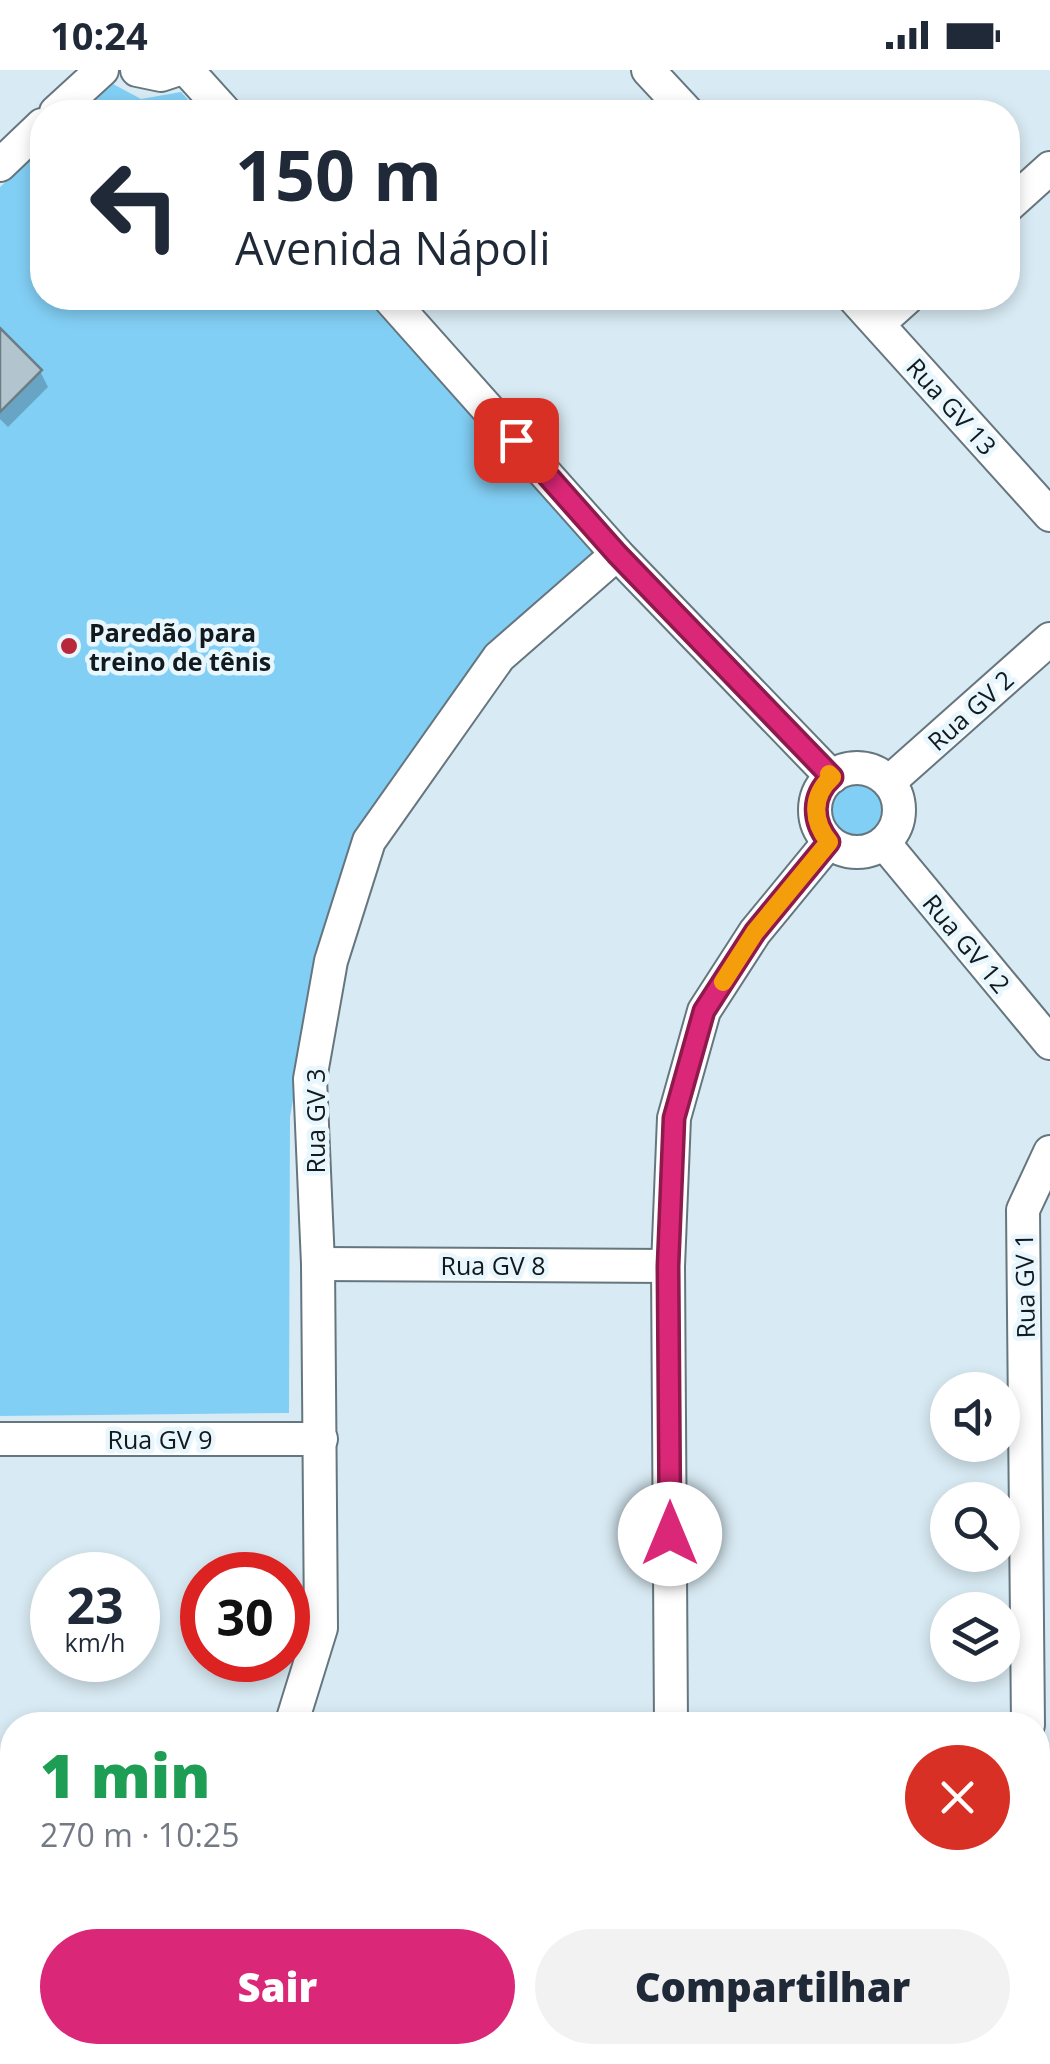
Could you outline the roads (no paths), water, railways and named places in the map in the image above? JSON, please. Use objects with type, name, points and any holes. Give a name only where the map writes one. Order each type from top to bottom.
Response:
[{"type":"street","points":[[69,100],[102,70]]},
{"type":"street","points":[[137,70],[161,75],[176,70]]},
{"type":"street","points":[[188,70],[214,100]]},
{"type":"street","points":[[648,70],[675,100]]},
{"type":"street","points":[[0,164],[30,136]]},
{"type":"street","points":[[1020,195],[1050,168]]},
{"type":"street","points":[[400,310],[617,554],[832,777]]},
{"type":"street","name":"Rua GV 13","points":[[865,310],[1050,515]]},
{"type":"street","points":[[878,324],[894,310]]},
{"type":"street","name":"Rua GV 3","points":[[295,1712],[320,1628],[318,1264],[310,1079],[331,961],[369,841],[499,657],[617,554]]},
{"type":"street","name":"Rua GV 2","points":[[889,782],[1050,639]]},
{"type":"street","points":[[854,768],[889,782],[900,809],[898,823],[884,844],[873,850],[850,852],[829,842],[820,831],[816,804],[819,792],[832,777],[854,768]]},
{"type":"street","points":[[671,1712],[668,1266],[674,1118],[704,1011],[755,932],[829,842]]},
{"type":"street","name":"Rua GV 12","points":[[884,844],[1050,1043]]},
{"type":"street","name":"Rua GV 1","points":[[1028,1712],[1023,1210],[1050,1152]]},
{"type":"street","name":"Rua GV 8","points":[[318,1264],[668,1266]]},
{"type":"street","name":"Rua GV 9","points":[[0,1439],[320,1439]]},
{"type":"place","name":"Paredão para treino de tênis","points":[[69,646]]}]
